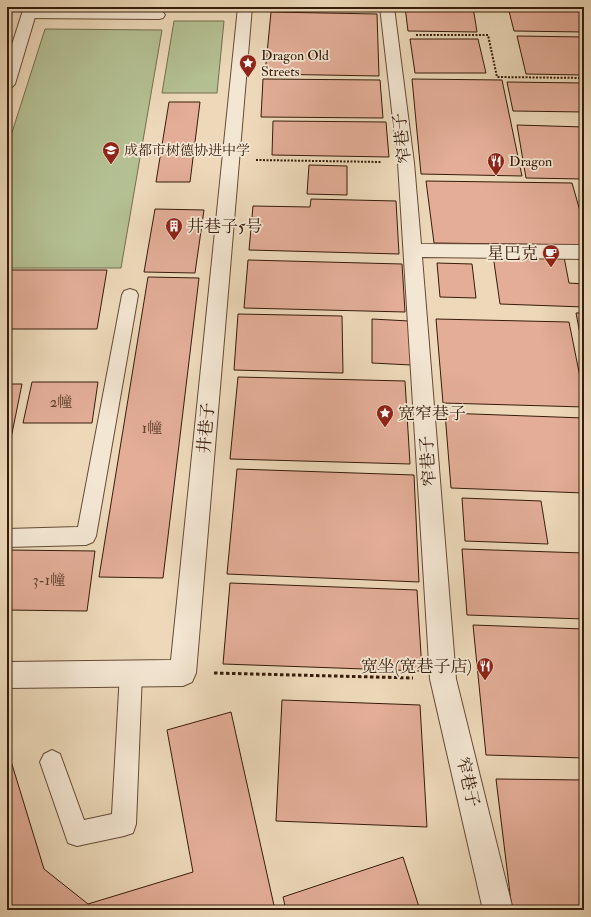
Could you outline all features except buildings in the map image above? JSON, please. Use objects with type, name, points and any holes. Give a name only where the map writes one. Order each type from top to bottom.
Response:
[{"type":"street","name":"井巷子","points":[[183,673],[245,7]]},
{"type":"street","name":"窄巷子","points":[[387,7],[406,163],[443,679],[498,910]]},
{"type":"street","points":[[7,84],[29,11]]},
{"type":"street","points":[[413,250],[584,252]]},
{"type":"street","points":[[7,675],[183,673]]},
{"type":"lane","points":[[29,11],[159,15]]},
{"type":"lane","points":[[7,538],[86,536],[130,295]]},
{"type":"lane","points":[[52,762],[77,834],[124,824],[131,673]]},
{"type":"path","points":[[390,35],[488,35],[497,77],[584,78]]},
{"type":"path","points":[[231,160],[406,163]]},
{"type":"path","points":[[183,673],[443,679]]},
{"type":"green space","points":[[174,21],[224,21],[217,93],[162,93]]},
{"type":"green space","points":[[45,29],[162,30],[121,268],[7,268],[7,148]]},
{"type":"place","name":"Dragon Old Streets","points":[[248,78]]},
{"type":"place","name":"成都市树德协进中学","points":[[111,165]]},
{"type":"place","name":"Dragon","points":[[496,176]]},
{"type":"place","name":"井巷子5号","points":[[174,241]]},
{"type":"place","name":"星巴克","points":[[551,268]]},
{"type":"place","name":"宽窄巷子","points":[[385,428]]},
{"type":"place","name":"宽坐(宽巷子店)","points":[[485,681]]}]
